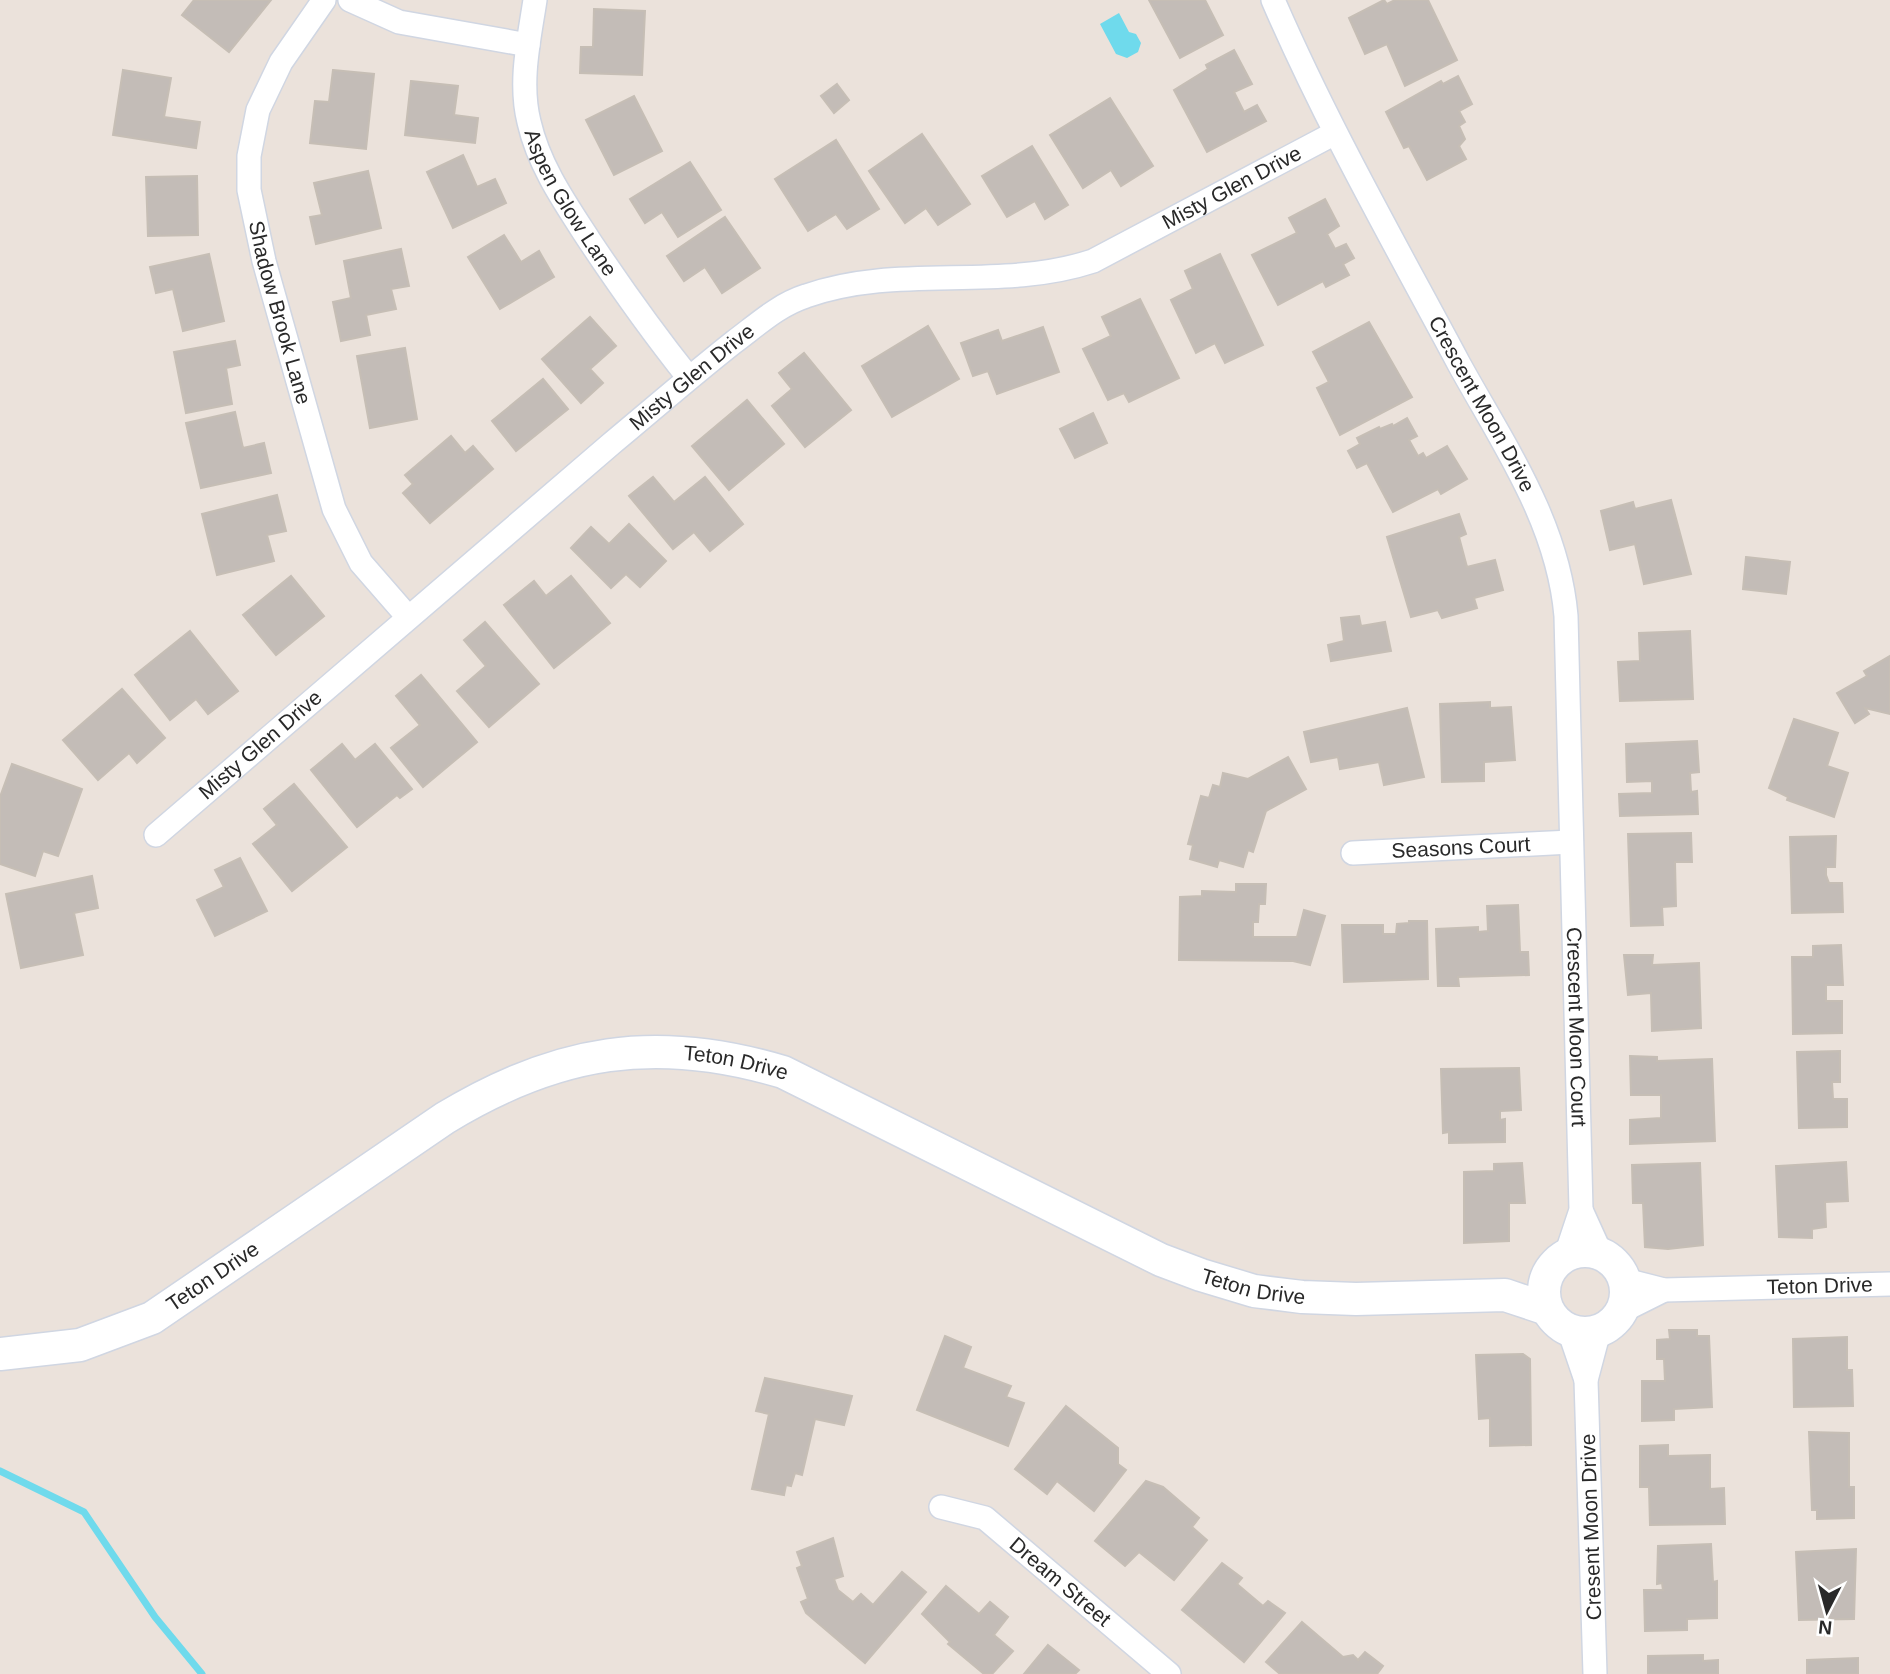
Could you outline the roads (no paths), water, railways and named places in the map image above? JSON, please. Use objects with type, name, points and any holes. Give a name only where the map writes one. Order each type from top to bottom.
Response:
[{"type":"street","name":"Shadow Brook Lane","points":[[324,0],[281,62],[258,110],[249,156],[249,190],[264,261],[334,509],[361,563],[408,617]]},
{"type":"street","points":[[350,0],[399,22],[528,45]]},
{"type":"street","name":"Aspen Glow Lane","points":[[535,0],[525,76],[528,121],[548,176],[637,313],[689,378]]},
{"type":"street","name":"Crescent Moon Drive","points":[[1273,0],[1335,133],[1527,487],[1558,561],[1566,615],[1571,842]]},
{"type":"street","name":"Misty Glen Drive","points":[[156,835],[689,378],[766,317],[804,296],[842,285],[874,281],[1024,277],[1093,261],[1335,133]]},
{"type":"street","name":"Seasons Court","points":[[1353,853],[1571,842]]},
{"type":"street","name":"Crescent Moon Court","points":[[1571,842],[1582,1299]]},
{"type":"street","name":"Teton Drive","points":[[0,1354],[80,1345],[152,1318],[445,1118],[493,1089],[564,1064],[644,1051],[729,1058],[783,1072],[1161,1259],[1242,1288],[1328,1299],[1505,1295],[1582,1299],[1664,1290],[1890,1284]]},
{"type":"street","name":"Crescent Moon Court","points":[[1581,1210],[1601,1254]]},
{"type":"street","points":[[1582,1299],[1582,1251],[1601,1254]]},
{"type":"street","name":"Cresent Moon Drive","points":[[1582,1299],[1595,1674]]},
{"type":"street","name":"Dream Street","points":[[941,1507],[985,1518],[1169,1674]]},
{"type":"water","points":[[1119,13],[1129,32],[1136,34],[1141,43],[1138,52],[1127,58],[1116,54],[1100,24]]},
{"type":"waterway","points":[[0,1471],[84,1512],[155,1617],[202,1674]]}]
